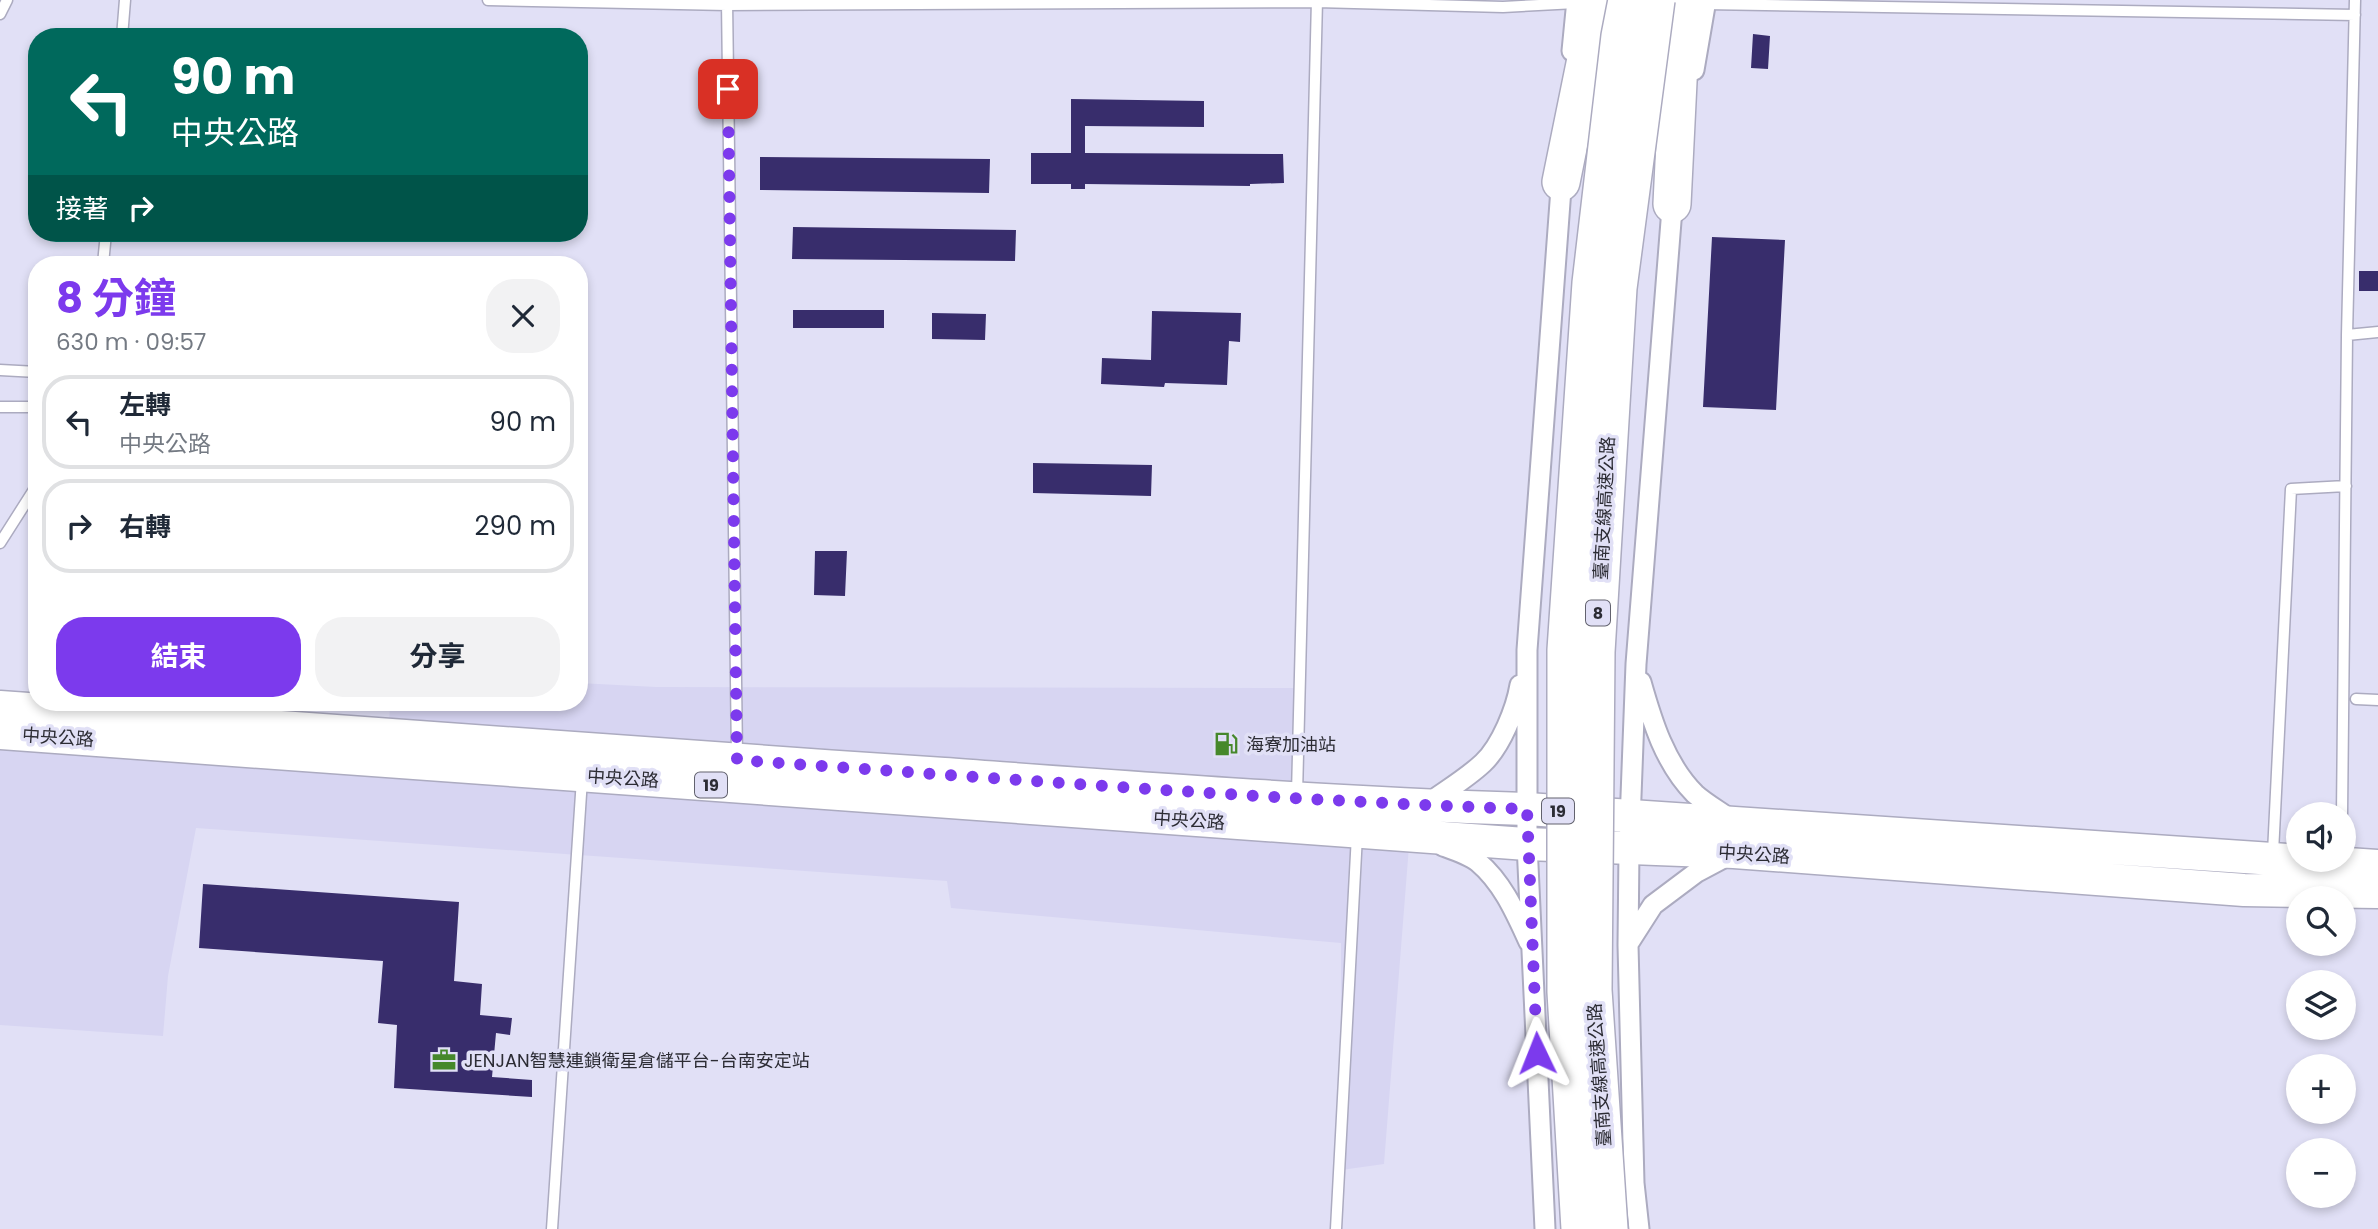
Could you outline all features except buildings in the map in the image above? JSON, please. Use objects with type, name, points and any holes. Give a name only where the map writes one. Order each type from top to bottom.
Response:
[{"type":"highway","name":"臺南支線高速公路","points":[[1580,1229],[1566,992],[1566,650],[1591,283],[1627,0]]},
{"type":"highway","name":"臺南支線高速公路","points":[[1609,1229],[1593,990],[1596,652],[1618,288],[1656,0]]},
{"type":"highway","points":[[1561,182],[1584,1]]},
{"type":"highway","points":[[1672,204],[1697,1]]},
{"type":"main road","name":"中央公路","points":[[0,707],[28,710]]},
{"type":"main road","name":"中央公路","points":[[42,711],[584,763],[1527,845],[1629,849],[1735,838],[2286,860]]},
{"type":"main road","name":"中央公路","points":[[0,733],[584,763],[737,760],[1425,806],[1527,809],[1630,816],[1735,838],[2244,890],[2378,892]]},
{"type":"main road","name":"中央公路","points":[[2356,864],[2378,866]]},
{"type":"street","points":[[1545,1229],[1527,845],[1527,650],[1561,182]]},
{"type":"street","points":[[1639,1229],[1634,1183],[1628,945],[1630,816],[1636,664],[1672,204]]},
{"type":"street","points":[[1425,806],[1486,761],[1517,703],[1527,650]]},
{"type":"street","points":[[1628,945],[1653,905],[1697,872],[1735,838],[1678,772],[1656,733],[1636,664]]},
{"type":"street","points":[[1422,837],[1477,861],[1508,899],[1533,951]]},
{"type":"lane","points":[[0,15],[7,0]]},
{"type":"lane","points":[[123,28],[125,0]]},
{"type":"lane","points":[[488,0],[727,3],[1317,1],[1503,7],[1584,1]]},
{"type":"lane","points":[[2342,802],[2347,335],[2355,0]]},
{"type":"lane","points":[[1297,798],[1317,1]]},
{"type":"lane","points":[[1697,1],[2355,15]]},
{"type":"lane","points":[[727,3],[737,760]]},
{"type":"lane","points":[[2347,335],[2378,332]]},
{"type":"lane","points":[[0,370],[28,372]]},
{"type":"lane","points":[[0,407],[28,407]]},
{"type":"lane","points":[[2273,860],[2291,489],[2346,486]]},
{"type":"lane","points":[[0,544],[28,499]]},
{"type":"lane","points":[[2356,699],[2378,700]]},
{"type":"lane","points":[[552,1229],[584,763]]},
{"type":"lane","points":[[1336,1229],[1357,832]]},
{"type":"shaded area","points":[[588,683],[656,687],[1294,688],[1289,839],[1409,846],[1384,1164],[1341,1170],[1341,943],[951,908],[947,881],[196,828],[168,976],[163,1036],[0,1025],[0,706],[28,708],[28,711],[81,711],[389,730],[390,711],[588,711]]},
{"type":"place","name":"海寮加油站","points":[[1226,744]]},
{"type":"place","name":"JENJAN智慧連鎖衛星倉儲平台-台南安定站","points":[[444,1060]]},
{"type":"route","points":[[728,89],[737,760],[1425,806],[1527,809],[1537,1053]]}]
